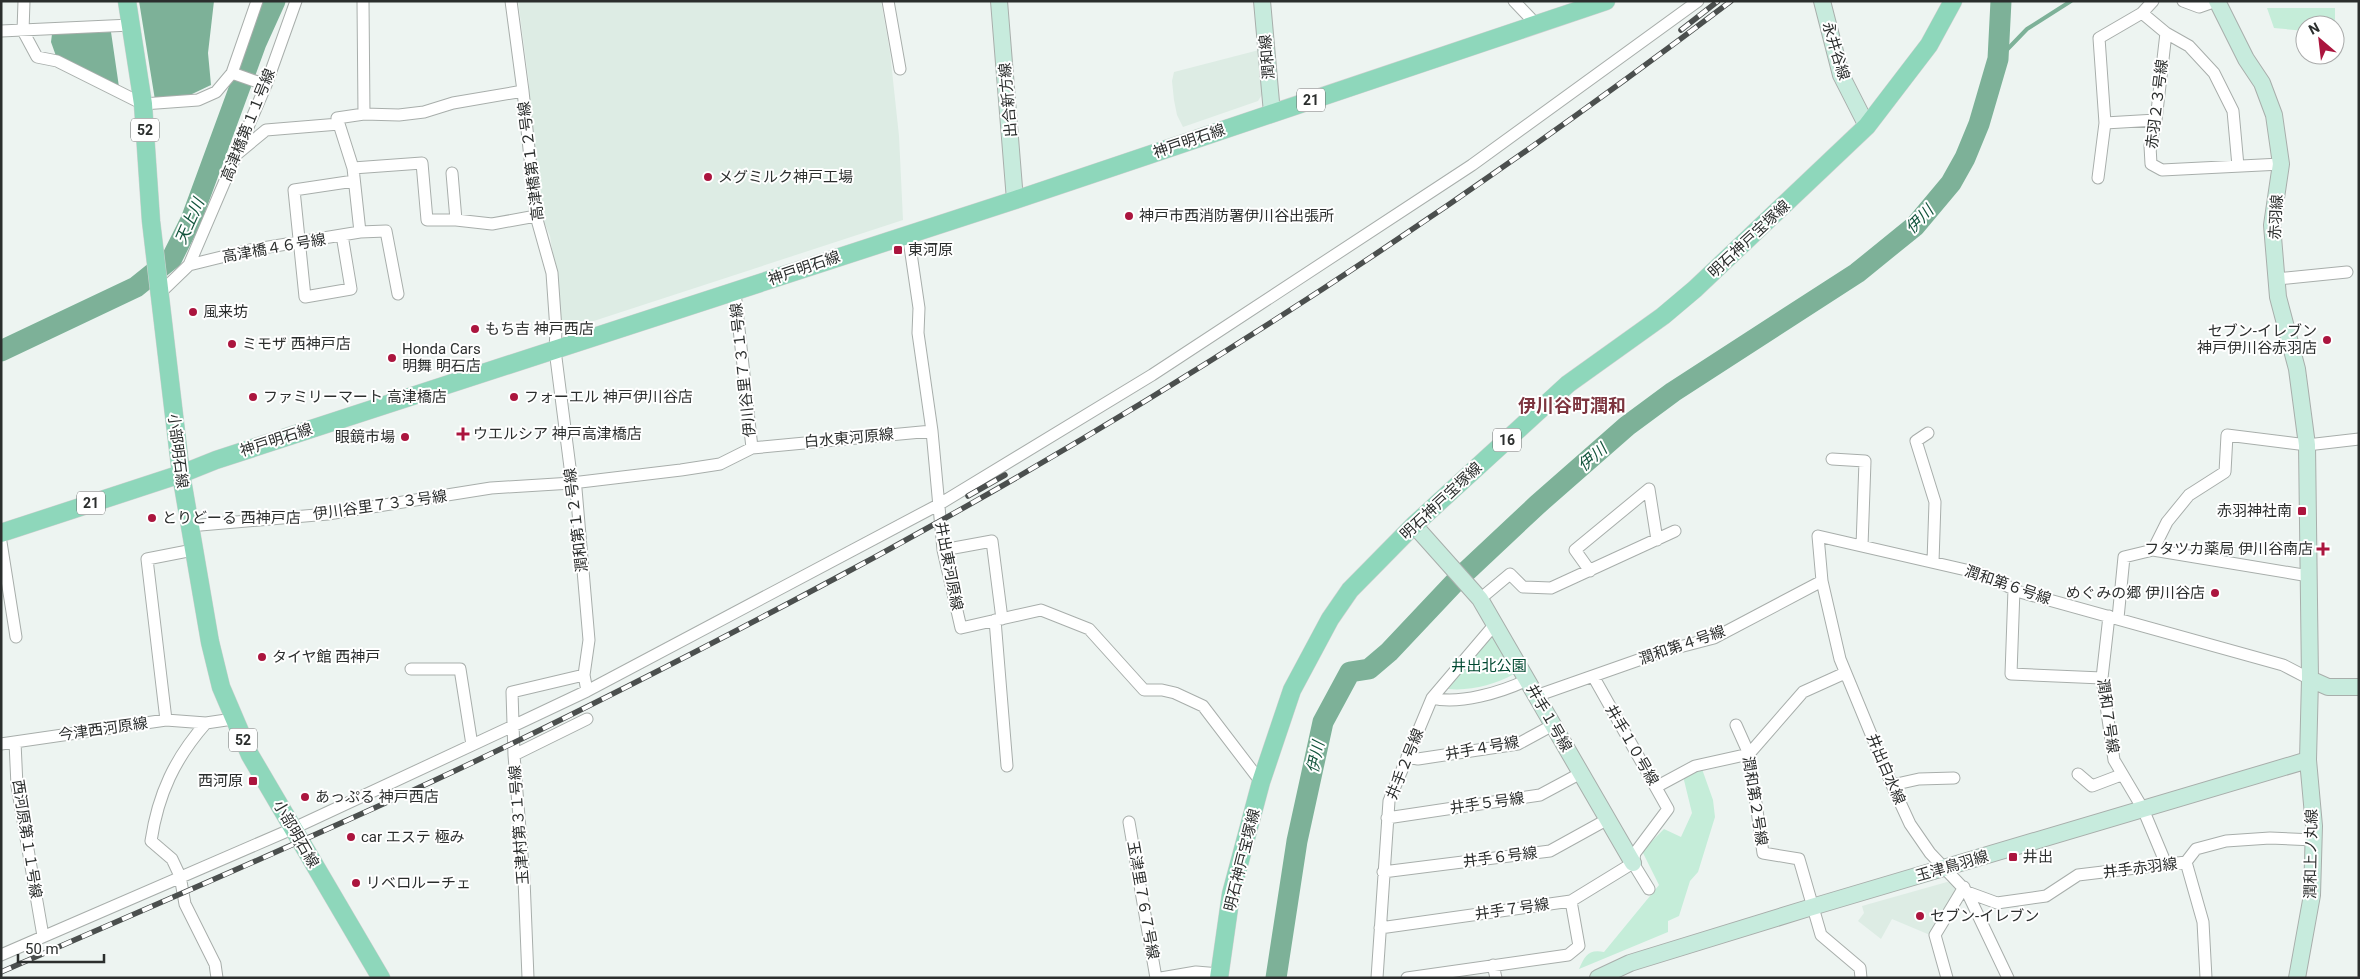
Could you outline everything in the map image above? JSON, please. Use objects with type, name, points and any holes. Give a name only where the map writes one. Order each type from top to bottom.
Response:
[{"type":"main road","name":"小部明石線","points":[[127,1],[143,104],[155,259],[181,474],[210,642],[221,687],[233,719],[250,755],[381,978]]},
{"type":"main road","name":"神戸明石線","points":[[1,533],[181,474],[225,457],[735,292],[908,233],[1015,200],[1606,1]]},
{"type":"main road","name":"明石神戸宝塚線","points":[[1219,976],[1231,894],[1261,782],[1292,690],[1330,619],[1350,590],[1418,528],[1568,384],[1663,316],[1695,289],[1867,126],[1929,45],[1952,1]]},
{"type":"street","points":[[24,1],[23,31],[36,57],[57,61],[143,104],[198,100],[216,92],[232,73],[257,1]]},
{"type":"street","name":"高津橋第１１号線","points":[[160,293],[189,265],[266,85],[296,1]]},
{"type":"street","points":[[363,1],[364,114]]},
{"type":"street","name":"高津橋第１２号線","points":[[510,1],[523,91],[536,216],[552,272],[556,330],[555,350]]},
{"type":"street","points":[[888,1],[900,69]]},
{"type":"street","name":"出合新方線","points":[[999,1],[1015,200]]},
{"type":"street","name":"潤和線","points":[[1262,1],[1272,113]]},
{"type":"street","points":[[1514,1],[1537,25]]},
{"type":"street","points":[[1,955],[292,829],[514,726],[587,690],[938,505],[1152,375],[1456,176],[1698,1]]},
{"type":"street","name":"永井谷線","points":[[1822,1],[1841,75],[1867,126]]},
{"type":"street","points":[[2098,178],[2105,123],[2099,38],[2142,12],[2153,1]]},
{"type":"street","points":[[2183,1],[2199,7],[2216,1]]},
{"type":"street","name":"赤羽線","points":[[2216,1],[2246,58],[2262,83],[2274,115],[2281,164],[2272,225],[2278,298],[2297,369],[2307,445],[2308,576]]},
{"type":"street","points":[[2142,12],[2166,33],[2189,46],[2214,73],[2232,111],[2238,166]]},
{"type":"street","points":[[1,31],[131,24]]},
{"type":"street","name":"赤羽２３号線","points":[[2166,33],[2156,120],[2150,146],[2151,164],[2162,170],[2281,164]]},
{"type":"street","points":[[232,73],[266,85]]},
{"type":"street","points":[[360,232],[353,168],[337,118],[364,114],[399,115],[416,113],[453,103],[523,91]]},
{"type":"street","points":[[2105,123],[2156,120]]},
{"type":"street","points":[[236,155],[266,130],[339,124]]},
{"type":"street","points":[[353,168],[422,163],[427,220],[456,220],[492,224],[536,216]]},
{"type":"street","points":[[452,173],[456,220]]},
{"type":"street","points":[[342,235],[351,289],[305,297],[294,190],[354,181]]},
{"type":"street","name":"高津橋４６号線","points":[[189,265],[250,250],[360,232],[386,231],[398,294]]},
{"type":"street","points":[[908,233],[919,308],[918,334],[932,430]]},
{"type":"street","points":[[2276,279],[2347,272]]},
{"type":"street","name":"伊川谷里７３１号線","points":[[735,292],[752,448]]},
{"type":"street","name":"潤和第１２号線","points":[[555,350],[572,483],[576,489],[589,640],[584,675],[587,690]]},
{"type":"street","name":"井出東河原線","points":[[932,430],[943,550],[961,628],[1041,610],[1089,629],[1144,690],[1169,692],[1187,697],[1203,706],[1261,782]]},
{"type":"street","name":"白水東河原線","points":[[572,483],[720,464],[752,448],[932,430]]},
{"type":"street","points":[[1928,433],[1916,441],[1935,502],[1933,562]]},
{"type":"street","points":[[2308,576],[2154,550],[2167,522],[2189,495],[2225,472],[2227,435],[2307,445],[2359,439]]},
{"type":"street","points":[[1832,459],[1865,461],[1862,546]]},
{"type":"street","name":"伊川谷里７３３号線","points":[[189,526],[328,514],[491,488],[572,483]]},
{"type":"street","points":[[1590,571],[1575,550],[1649,489],[1657,540]]},
{"type":"street","name":"井手１号線","points":[[1418,528],[1480,599],[1649,889]]},
{"type":"street","points":[[1480,599],[1510,574],[1523,587],[1551,588],[1675,531]]},
{"type":"street","name":"潤和第６号線","points":[[1818,536],[1979,573],[2014,589],[2283,665],[2310,679]]},
{"type":"street","name":"井出白水線","points":[[1818,536],[1822,581],[1845,673],[1892,784],[1910,824],[1930,853],[1966,889],[2008,978]]},
{"type":"street","points":[[1,542],[16,637]]},
{"type":"street","points":[[943,550],[992,542],[1006,766]]},
{"type":"street","points":[[166,720],[147,559],[193,550]]},
{"type":"street","name":"潤和７号線","points":[[2154,550],[2124,557],[2102,678],[2114,760],[2143,809],[2166,864]]},
{"type":"street","name":"潤和上ノ丸線","points":[[2297,978],[2312,895],[2314,840],[2308,760],[2310,679],[2308,576]]},
{"type":"street","name":"潤和第４号線","points":[[1593,676],[1664,651],[1714,638],[1822,581]]},
{"type":"street","points":[[2014,589],[2011,674],[2102,678]]},
{"type":"street","name":"井手２号線","points":[[1377,978],[1389,801],[1432,698],[1495,624]]},
{"type":"street","points":[[411,669],[460,669],[472,745]]},
{"type":"street","points":[[1656,787],[1695,766],[1748,754],[1803,692],[1845,673]]},
{"type":"street","points":[[514,755],[512,692],[584,675]]},
{"type":"street","points":[[1536,696],[1593,676]]},
{"type":"street","name":"井手１０号線","points":[[1593,676],[1668,809],[1635,853],[1634,863]]},
{"type":"street","points":[[2310,679],[2328,687],[2359,687]]},
{"type":"street","points":[[1432,698],[1442,701],[1503,691],[1527,680]]},
{"type":"street","name":"今津西河原線","points":[[1,744],[166,720],[206,723],[233,719]]},
{"type":"street","name":"玉津村第３１号線","points":[[528,978],[524,879],[514,755],[587,719]]},
{"type":"street","points":[[206,723],[192,738],[165,782],[154,818],[151,841],[172,859],[180,876],[185,904],[215,964],[217,978]]},
{"type":"street","name":"井手４号線","points":[[1407,757],[1418,759],[1518,744],[1553,725]]},
{"type":"street","name":"潤和第２号線","points":[[1736,726],[1748,754],[1763,853],[1798,859],[1821,935],[1860,968],[1861,978]]},
{"type":"street","name":"西河原第１１号線","points":[[15,742],[17,786],[43,936]]},
{"type":"street","name":"玉津鳥羽線","points":[[1598,978],[1630,963],[1812,907],[2308,760]]},
{"type":"street","name":"井手５号線","points":[[1387,818],[1540,795],[1582,773]]},
{"type":"street","points":[[2078,774],[2092,786],[2122,775]]},
{"type":"street","points":[[1892,784],[1919,779],[1954,778]]},
{"type":"street","name":"井手６号線","points":[[1383,872],[1550,851],[1608,819]]},
{"type":"street","name":"玉津里７６７号線","points":[[1129,822],[1156,978]]},
{"type":"street","name":"井手赤羽線","points":[[1966,889],[1997,903],[2046,896],[2078,875],[2186,862],[2196,849],[2226,841],[2270,838],[2314,840]]},
{"type":"street","points":[[2186,862],[2203,922],[2206,978]]},
{"type":"street","name":"井手７号線","points":[[1380,928],[1571,901],[1634,863]]},
{"type":"street","points":[[1947,978],[1935,934],[1966,889]]},
{"type":"street","points":[[1407,978],[1568,955],[1579,946],[1571,901]]},
{"type":"street","points":[[1493,965],[1496,978]]},
{"type":"street","points":[[1161,978],[1196,972],[1219,976]]},
{"type":"shaded area","points":[[139,1],[214,1],[208,53],[211,85],[190,95],[155,100]]},
{"type":"shaded area","points":[[518,1],[881,1],[890,52],[899,136],[903,220],[560,332],[556,273],[550,236],[541,215],[528,103],[529,83]]},
{"type":"shaded area","points":[[111,32],[119,87],[56,56],[51,42],[52,34]]},
{"type":"shaded area","points":[[1259,50],[1263,93],[1258,101],[1183,127],[1177,115],[1174,100],[1172,81],[1174,72]]},
{"type":"shaded area","points":[[1947,882],[1957,887],[1930,935],[1892,919],[1881,939],[1858,921],[1864,913],[1862,906]]},
{"type":"green space","points":[[2267,8],[2335,8],[2335,15],[2295,15],[2295,30],[2274,28]]},
{"type":"green space","name":"井出北公園","points":[[1490,637],[1495,637],[1514,674],[1482,686],[1448,689]]},
{"type":"green space","points":[[1702,769],[1713,800],[1715,817],[1698,872],[1690,881],[1679,916],[1668,921],[1668,932],[1579,969],[1588,954],[1599,951],[1604,952],[1659,885],[1642,851],[1664,829],[1681,837],[1692,813],[1683,776]]},
{"type":"waterway","name":"天上川","points":[[1,351],[136,287],[172,258],[191,220],[256,43],[275,1]]},
{"type":"waterway","name":"伊川","points":[[1276,978],[1297,841],[1323,722],[1350,672],[1369,669],[1389,652],[1456,581],[1537,505],[1627,426],[1673,392],[1857,273],[1915,226],[1951,183],[1965,158],[1979,124],[1998,59],[2001,1]]},
{"type":"waterway","points":[[1998,59],[2027,29],[2071,1]]},
{"type":"railway","points":[[1681,30],[1718,1]]},
{"type":"railway","points":[[1,972],[324,831],[476,761],[700,649],[912,537],[1034,468],[1272,322],[1505,166],[1731,1]]},
{"type":"railway","points":[[968,496],[1005,475]]},
{"type":"place","name":"メグミルク神戸工場","points":[[708,177]]},
{"type":"place","name":"神戸市西消防署伊川谷出張所","points":[[1129,216]]},
{"type":"place","name":"東河原","points":[[898,250]]},
{"type":"place","name":"風来坊","points":[[193,312]]},
{"type":"place","name":"もち吉 神戸西店","points":[[475,329]]},
{"type":"place","name":"セブン-イレブン 神戸伊川谷赤羽店","points":[[2327,340]]},
{"type":"place","name":"ミモザ 西神戸店","points":[[232,344]]},
{"type":"place","name":"Honda Cars 明舞 明石店","points":[[392,358]]},
{"type":"place","name":"ファミリーマート 高津橋店","points":[[253,397]]},
{"type":"place","name":"フォーエル 神戸伊川谷店","points":[[514,397]]},
{"type":"place","name":"ウエルシア 神戸高津橋店","points":[[463,434]]},
{"type":"place","name":"眼鏡市場","points":[[405,437]]},
{"type":"place","name":"赤羽神社南","points":[[2302,511]]},
{"type":"place","name":"とりどーる 西神戸店","points":[[152,518]]},
{"type":"place","name":"フタツカ薬局 伊川谷南店","points":[[2323,549]]},
{"type":"place","name":"めぐみの郷 伊川谷店","points":[[2215,593]]},
{"type":"place","name":"タイヤ館 西神戸","points":[[262,657]]},
{"type":"place","name":"西河原","points":[[253,781]]},
{"type":"place","name":"あっぷる 神戸西店","points":[[305,797]]},
{"type":"place","name":"car エステ 極み","points":[[351,837]]},
{"type":"place","name":"井出","points":[[2013,857]]},
{"type":"place","name":"リベロルーチェ","points":[[356,883]]},
{"type":"place","name":"セブン-イレブン","points":[[1920,916]]},
{"type":"district","name":"伊川谷町潤和","points":[[1572,406]]}]
